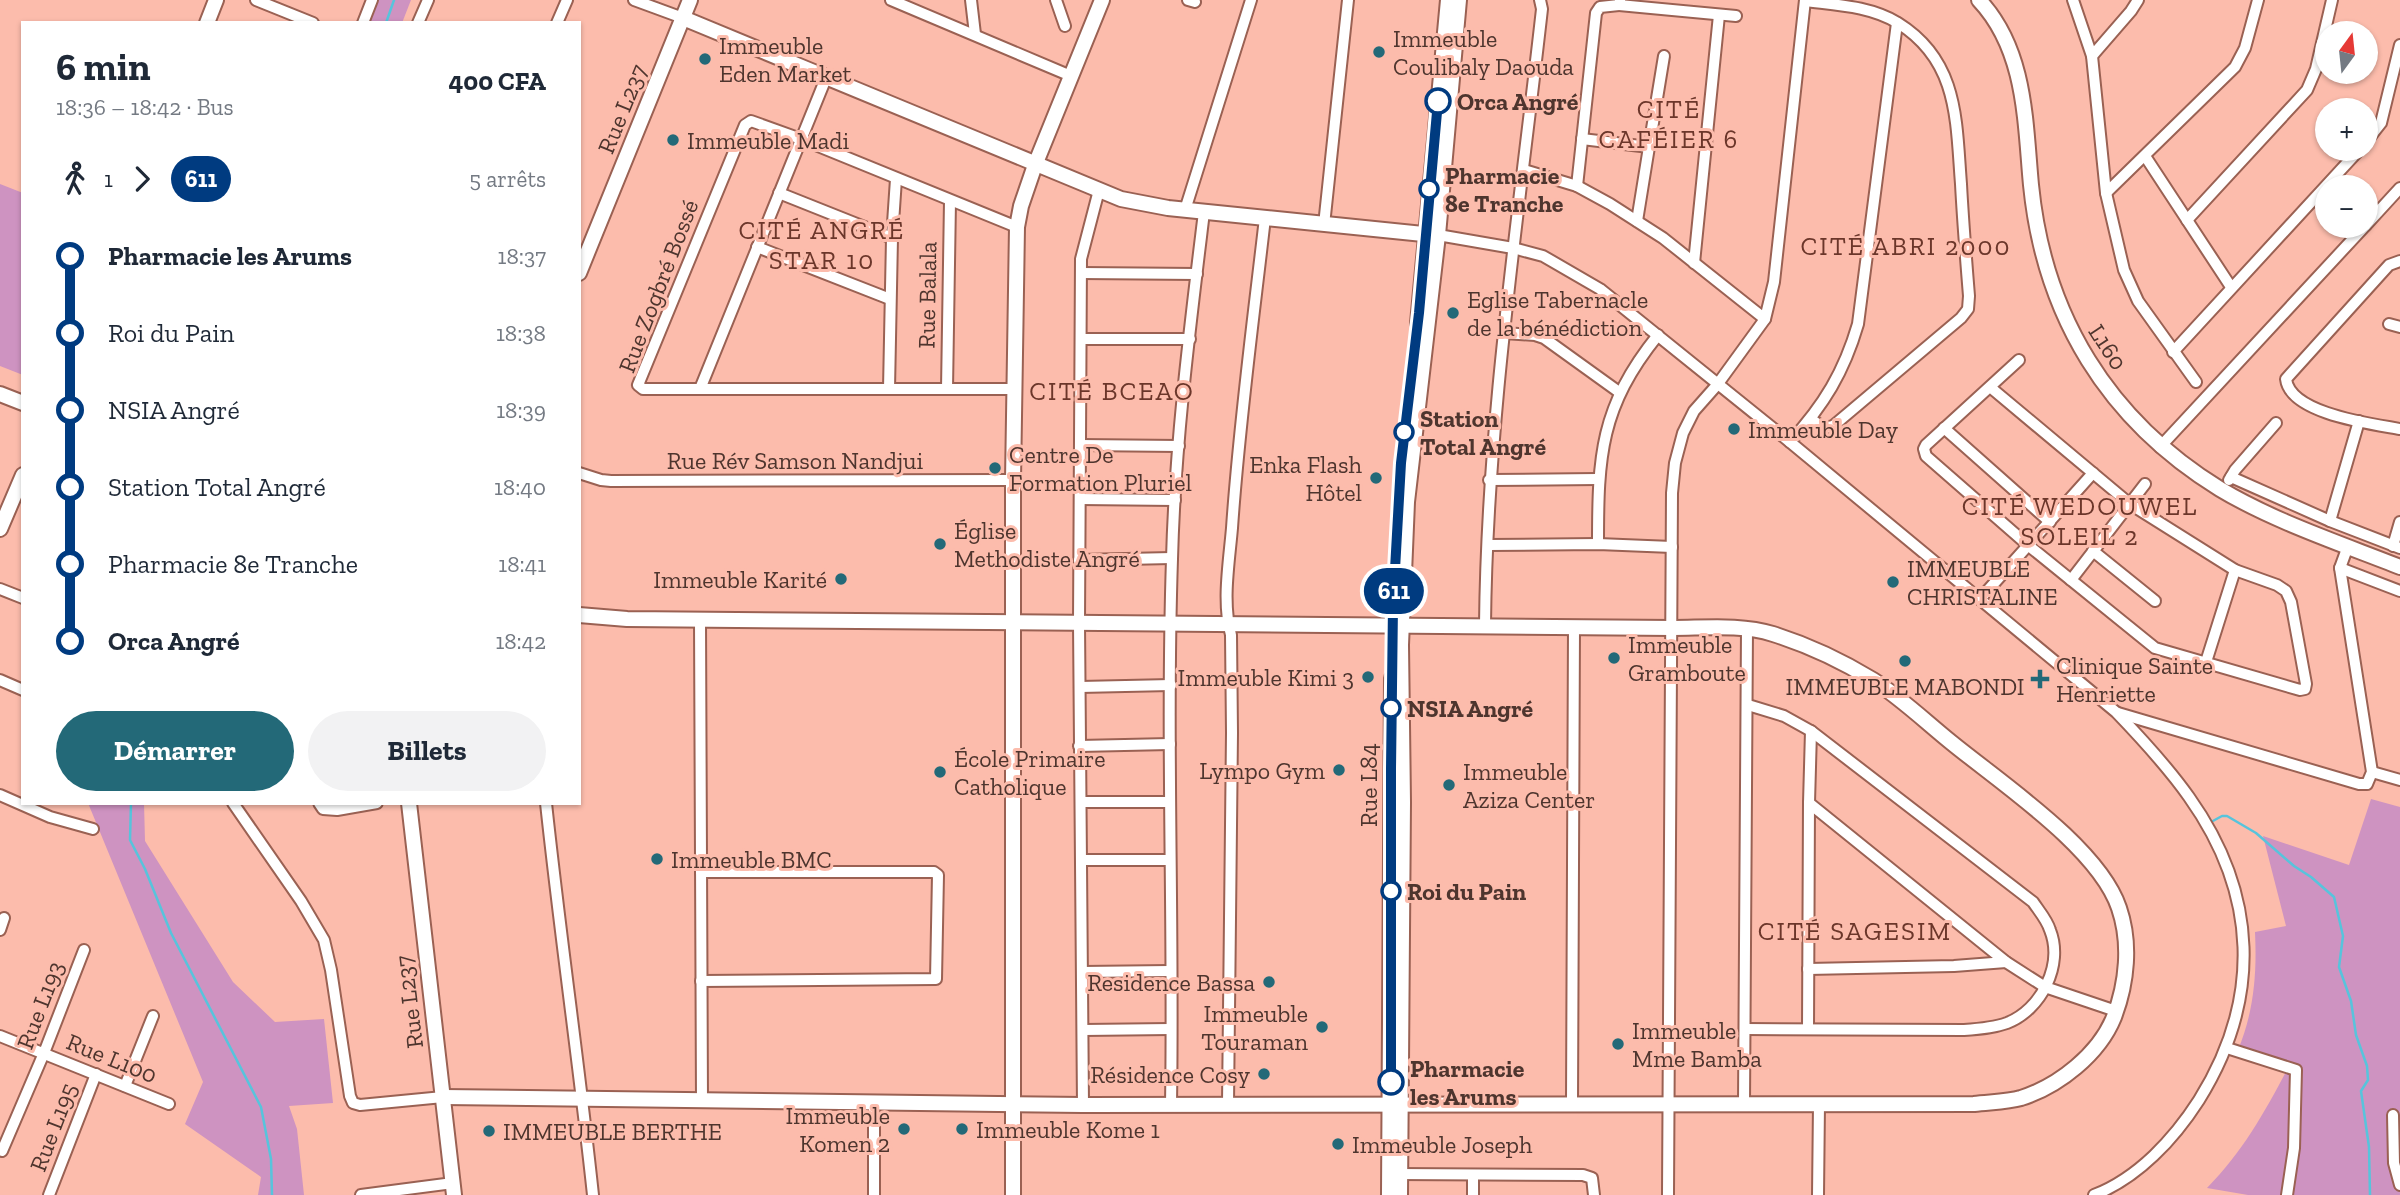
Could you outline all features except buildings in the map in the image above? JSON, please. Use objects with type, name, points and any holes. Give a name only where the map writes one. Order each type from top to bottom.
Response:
[{"type":"street","points":[[208,21],[216,0]]},
{"type":"street","points":[[256,0],[308,21]]},
{"type":"street","points":[[364,21],[372,0]]},
{"type":"street","points":[[419,21],[428,0]]},
{"type":"street","points":[[558,21],[567,0]]},
{"type":"street","points":[[634,0],[1121,199],[1150,206],[1432,235],[1513,248],[1543,256],[1600,289],[1790,442],[2116,712],[2158,756],[2190,799],[2218,847],[2228,874],[2242,930],[2244,965],[2242,996],[2227,1048],[2210,1082],[2173,1136],[2129,1176],[2094,1195]]},
{"type":"street","name":"Rue L237","points":[[581,268],[690,0]]},
{"type":"street","points":[[891,0],[1071,76]]},
{"type":"street","points":[[971,0],[975,34]]},
{"type":"street","points":[[1056,0],[1065,26]]},
{"type":"street","points":[[1013,1195],[1013,389],[1017,227],[1035,165],[1102,0]]},
{"type":"street","points":[[1185,210],[1251,0]]},
{"type":"street","points":[[1324,225],[1348,0]]},
{"type":"street","name":"Rue L84","points":[[1432,235],[1448,0]]},
{"type":"street","name":"Rue L84","points":[[1390,1195],[1395,1174],[1397,625],[1401,463],[1419,313],[1432,235],[1459,0]]},
{"type":"street","points":[[1485,625],[1489,480],[1542,9],[1539,0]]},
{"type":"street","points":[[1668,1195],[1674,473],[1683,433],[1694,411],[1765,319],[1774,282],[1805,0],[1873,12],[1897,23],[1923,44],[1937,60],[1953,99],[1968,283],[1968,309],[1961,318],[1833,426],[1824,428],[1811,419]]},
{"type":"street","name":"L160","points":[[1979,0],[1990,11],[2010,48],[2018,74],[2039,242],[2050,280],[2068,327],[2090,365],[2117,402],[2160,447],[2222,490],[2277,517],[2400,567]]},
{"type":"street","points":[[2073,0],[2092,56],[2106,193],[2127,280],[2138,301],[2196,382]]},
{"type":"street","points":[[2092,56],[2131,11],[2137,0]]},
{"type":"street","points":[[2106,193],[2235,67],[2245,48],[2258,0]]},
{"type":"street","points":[[2187,220],[2307,90],[2316,69],[2332,0]]},
{"type":"street","points":[[1577,186],[1596,13],[1600,7],[1619,2],[1736,16]]},
{"type":"street","points":[[1694,263],[1719,15]]},
{"type":"street","points":[[1790,442],[1811,419],[1838,380],[1846,363],[1861,309],[1897,23]]},
{"type":"street","points":[[2378,127],[2400,45]]},
{"type":"street","points":[[1637,221],[1664,56]]},
{"type":"street","points":[[700,389],[826,78]]},
{"type":"street","name":"Rue Zogbré Bossé","points":[[1013,389],[643,389],[638,385],[745,125],[756,122],[1017,227]]},
{"type":"street","points":[[1582,139],[1649,147]]},
{"type":"street","points":[[2145,156],[2231,287]]},
{"type":"street","points":[[2173,352],[2349,161]]},
{"type":"street","points":[[1524,170],[1577,186],[1637,221],[1765,319]]},
{"type":"street","points":[[889,389],[891,238],[896,178]]},
{"type":"street","points":[[2378,212],[2400,188]]},
{"type":"street","points":[[1083,1105],[1079,746],[1081,259],[1099,190]]},
{"type":"street","points":[[779,193],[891,238]]},
{"type":"street","name":"Rue Balala","points":[[947,389],[950,201]]},
{"type":"street","points":[[1171,1104],[1169,802],[1172,558],[1179,446],[1203,212]]},
{"type":"street","points":[[1228,1104],[1232,733],[1231,635],[1227,622],[1229,559],[1239,433],[1265,218]]},
{"type":"street","points":[[2160,447],[2354,238]]},
{"type":"street","points":[[757,247],[890,299]]},
{"type":"street","points":[[2400,261],[2389,265],[2286,379],[2288,388],[2313,408],[2400,429]]},
{"type":"street","points":[[1081,273],[1197,274]]},
{"type":"street","points":[[1504,334],[1544,338],[1619,392]]},
{"type":"street","points":[[1598,544],[1598,479],[1604,442],[1619,392],[1658,335]]},
{"type":"street","points":[[1081,340],[1190,339]]},
{"type":"street","points":[[1990,387],[2130,504],[2235,569],[2277,585],[2286,592],[2291,602],[2306,687],[2300,690],[2155,648],[2029,546],[1926,456],[1926,445],[2019,360]]},
{"type":"street","points":[[0,394],[21,402]]},
{"type":"street","points":[[2330,521],[2359,421]]},
{"type":"street","points":[[2222,490],[2276,424]]},
{"type":"street","points":[[1944,428],[2050,522]]},
{"type":"street","points":[[1080,444],[1179,446]]},
{"type":"street","points":[[1980,599],[2093,473]]},
{"type":"street","name":"Rue Rév Samson Nandjui","points":[[581,474],[611,481],[1013,480]]},
{"type":"street","points":[[2231,477],[2397,547],[2400,522]]},
{"type":"street","points":[[1489,480],[1598,479]]},
{"type":"street","points":[[2071,580],[2146,484]]},
{"type":"street","points":[[0,529],[17,505],[21,485]]},
{"type":"street","points":[[1080,499],[1175,500]]},
{"type":"street","points":[[1489,545],[1598,544],[1672,547]]},
{"type":"street","points":[[2116,712],[2359,784],[2367,784],[2372,772],[2340,568],[2348,546]]},
{"type":"street","points":[[2093,551],[2155,601]]},
{"type":"street","points":[[1079,559],[1172,558]]},
{"type":"street","points":[[2340,568],[2400,591]]},
{"type":"street","points":[[2206,662],[2235,569]]},
{"type":"street","points":[[0,589],[21,597]]},
{"type":"street","points":[[234,805],[301,901],[324,940],[350,1096],[353,1103],[360,1105],[443,1097],[1083,1105],[1974,1104],[2020,1098],[2050,1086],[2073,1069],[2108,1031],[2116,1011],[2127,959],[2125,935],[2119,908],[2109,886],[2089,858],[2058,829],[1877,682],[1843,663],[1772,634],[1747,629],[1227,622],[700,620],[581,615]]},
{"type":"street","points":[[700,620],[702,1101]]},
{"type":"street","points":[[1572,1103],[1574,627]]},
{"type":"street","points":[[1744,1104],[1747,629]]},
{"type":"street","points":[[0,680],[21,689]]},
{"type":"street","points":[[1080,687],[1171,685]]},
{"type":"street","points":[[1745,1029],[1991,1028],[2008,1023],[2030,1009],[2045,987],[2054,959],[2050,929],[2033,902],[1811,731],[1784,716],[1748,705]]},
{"type":"street","points":[[1808,1029],[1808,803],[1811,731]]},
{"type":"street","points":[[1079,746],[1170,744]]},
{"type":"street","points":[[2372,772],[2400,780]]},
{"type":"street","points":[[0,795],[21,804]]},
{"type":"street","points":[[1081,802],[1169,802]]},
{"type":"street","points":[[1808,803],[2006,962],[2045,987],[2116,1011]]},
{"type":"street","points":[[23,805],[50,817],[93,829]]},
{"type":"street","points":[[320,805],[323,809],[337,810],[366,805]]},
{"type":"street","name":"Rue L237","points":[[409,805],[453,1189]]},
{"type":"street","points":[[546,805],[560,940],[583,1099],[593,1195]]},
{"type":"street","points":[[1081,860],[1170,860]]},
{"type":"street","points":[[701,872],[933,872],[938,875],[936,979],[701,981]]},
{"type":"street","points":[[0,930],[4,918]]},
{"type":"street","name":"Rue L193","points":[[2,1151],[44,1054],[84,950]]},
{"type":"street","points":[[1808,969],[1954,966],[2006,962]]},
{"type":"street","points":[[1082,972],[1170,971]]},
{"type":"street","points":[[125,1086],[153,1016]]},
{"type":"street","points":[[1083,1030],[1171,1029]]},
{"type":"street","name":"Rue L100","points":[[0,1036],[169,1104]]},
{"type":"street","points":[[2227,1048],[2296,1070],[2294,1148],[2287,1195]]},
{"type":"street","name":"Rue L195","points":[[49,1195],[96,1074]]},
{"type":"street","points":[[874,1102],[874,1195]]},
{"type":"street","points":[[1818,1195],[1819,1104]]},
{"type":"street","points":[[2393,1115],[2394,1163],[2400,1185]]},
{"type":"street","points":[[1395,1174],[1583,1175],[1592,1178],[1594,1195]]},
{"type":"street","name":"Rue L84","points":[[1395,1174],[1400,1195]]},
{"type":"street","points":[[1473,1175],[1473,1195]]},
{"type":"street","points":[[360,1195],[453,1189]]},
{"type":"shaded area","points":[[379,0],[411,0],[403,21],[371,21]]},
{"type":"shaded area","points":[[0,184],[21,192],[21,374],[0,366]]},
{"type":"shaded area","points":[[2371,799],[2400,807],[2400,1135],[2395,1138],[2400,1153],[2400,1195],[2248,1195],[2207,1188],[2252,1132],[2287,1070],[2238,1050],[2248,1021],[2253,992],[2255,932],[2286,926],[2263,836],[2349,865]]},
{"type":"shaded area","points":[[89,805],[144,805],[145,841],[233,982],[275,1022],[324,1019],[333,1103],[289,1106],[297,1129],[304,1195],[258,1195],[261,1177],[185,1124],[203,1082]]},
{"type":"waterway","points":[[387,21],[394,0]]},
{"type":"waterway","points":[[131,805],[130,840],[171,933],[261,1107],[271,1159],[272,1195]]},
{"type":"waterway","points":[[2211,822],[2227,816],[2256,833],[2334,897],[2343,936],[2339,967],[2351,1001],[2356,1035],[2367,1066],[2368,1080],[2361,1091],[2369,1147],[2370,1195]]},
{"type":"bus line","name":"611","points":[[1391,1082],[1392,625],[1401,463],[1419,313],[1438,101]]},
{"type":"place","name":"Immeuble Coulibaly Daouda","points":[[1379,52]]},
{"type":"place","name":"Immeuble Eden Market","points":[[705,59]]},
{"type":"place","name":"Orca Angré","points":[[1438,101]]},
{"type":"place","name":"Immeuble Madi","points":[[673,140]]},
{"type":"place","name":"Pharmacie 8e Tranche","points":[[1429,189]]},
{"type":"place","name":"Eglise Tabernacle de la bénédiction","points":[[1453,313]]},
{"type":"place","name":"Immeuble Day","points":[[1734,429]]},
{"type":"place","name":"Station Total Angré","points":[[1404,432]]},
{"type":"place","name":"Centre De Formation Pluriel","points":[[995,468]]},
{"type":"place","name":"Enka Flash Hôtel","points":[[1376,478]]},
{"type":"place","name":"Église Methodiste Angré","points":[[940,544]]},
{"type":"place","name":"Immeuble Karité","points":[[841,579]]},
{"type":"place","name":"IMMEUBLE CHRISTALINE","points":[[1893,582]]},
{"type":"place","name":"Immeuble Gramboute","points":[[1614,658]]},
{"type":"place","name":"IMMEUBLE MABONDI","points":[[1905,661]]},
{"type":"place","name":"Immeuble Kimi 3","points":[[1368,677]]},
{"type":"place","name":"Clinique Sainte Henriette","points":[[2040,679]]},
{"type":"place","name":"NSIA Angré","points":[[1391,708]]},
{"type":"place","name":"Lympo Gym","points":[[1339,770]]},
{"type":"place","name":"École Primaire Catholique","points":[[940,772]]},
{"type":"place","name":"Immeuble Aziza Center","points":[[1449,785]]},
{"type":"place","name":"Immeuble BMC","points":[[657,859]]},
{"type":"place","name":"Roi du Pain","points":[[1391,891]]},
{"type":"place","name":"Residence Bassa","points":[[1269,982]]},
{"type":"place","name":"Immeuble Touraman","points":[[1322,1027]]},
{"type":"place","name":"Immeuble Mme Bamba","points":[[1618,1044]]},
{"type":"place","name":"Résidence Cosy","points":[[1264,1074]]},
{"type":"place","name":"Pharmacie les Arums","points":[[1391,1082]]},
{"type":"place","name":"Immeuble Komen 2","points":[[904,1129]]},
{"type":"place","name":"Immeuble Kome 1","points":[[962,1129]]},
{"type":"place","name":"IMMEUBLE BERTHE","points":[[489,1131]]},
{"type":"place","name":"Immeuble Joseph","points":[[1338,1144]]},
{"type":"district","name":"CITÉ CAFÉIER 6","points":[[1669,124]]},
{"type":"district","name":"CITÉ ANGRÉ STAR 10","points":[[822,245]]},
{"type":"district","name":"CITÉ ABRI 2000","points":[[1906,246]]},
{"type":"district","name":"CITÉ BCEAO","points":[[1112,391]]},
{"type":"district","name":"CITÉ WEDOUWEL SOLEIL 2","points":[[2080,521]]},
{"type":"district","name":"CITÉ SAGESIM","points":[[1855,931]]}]
